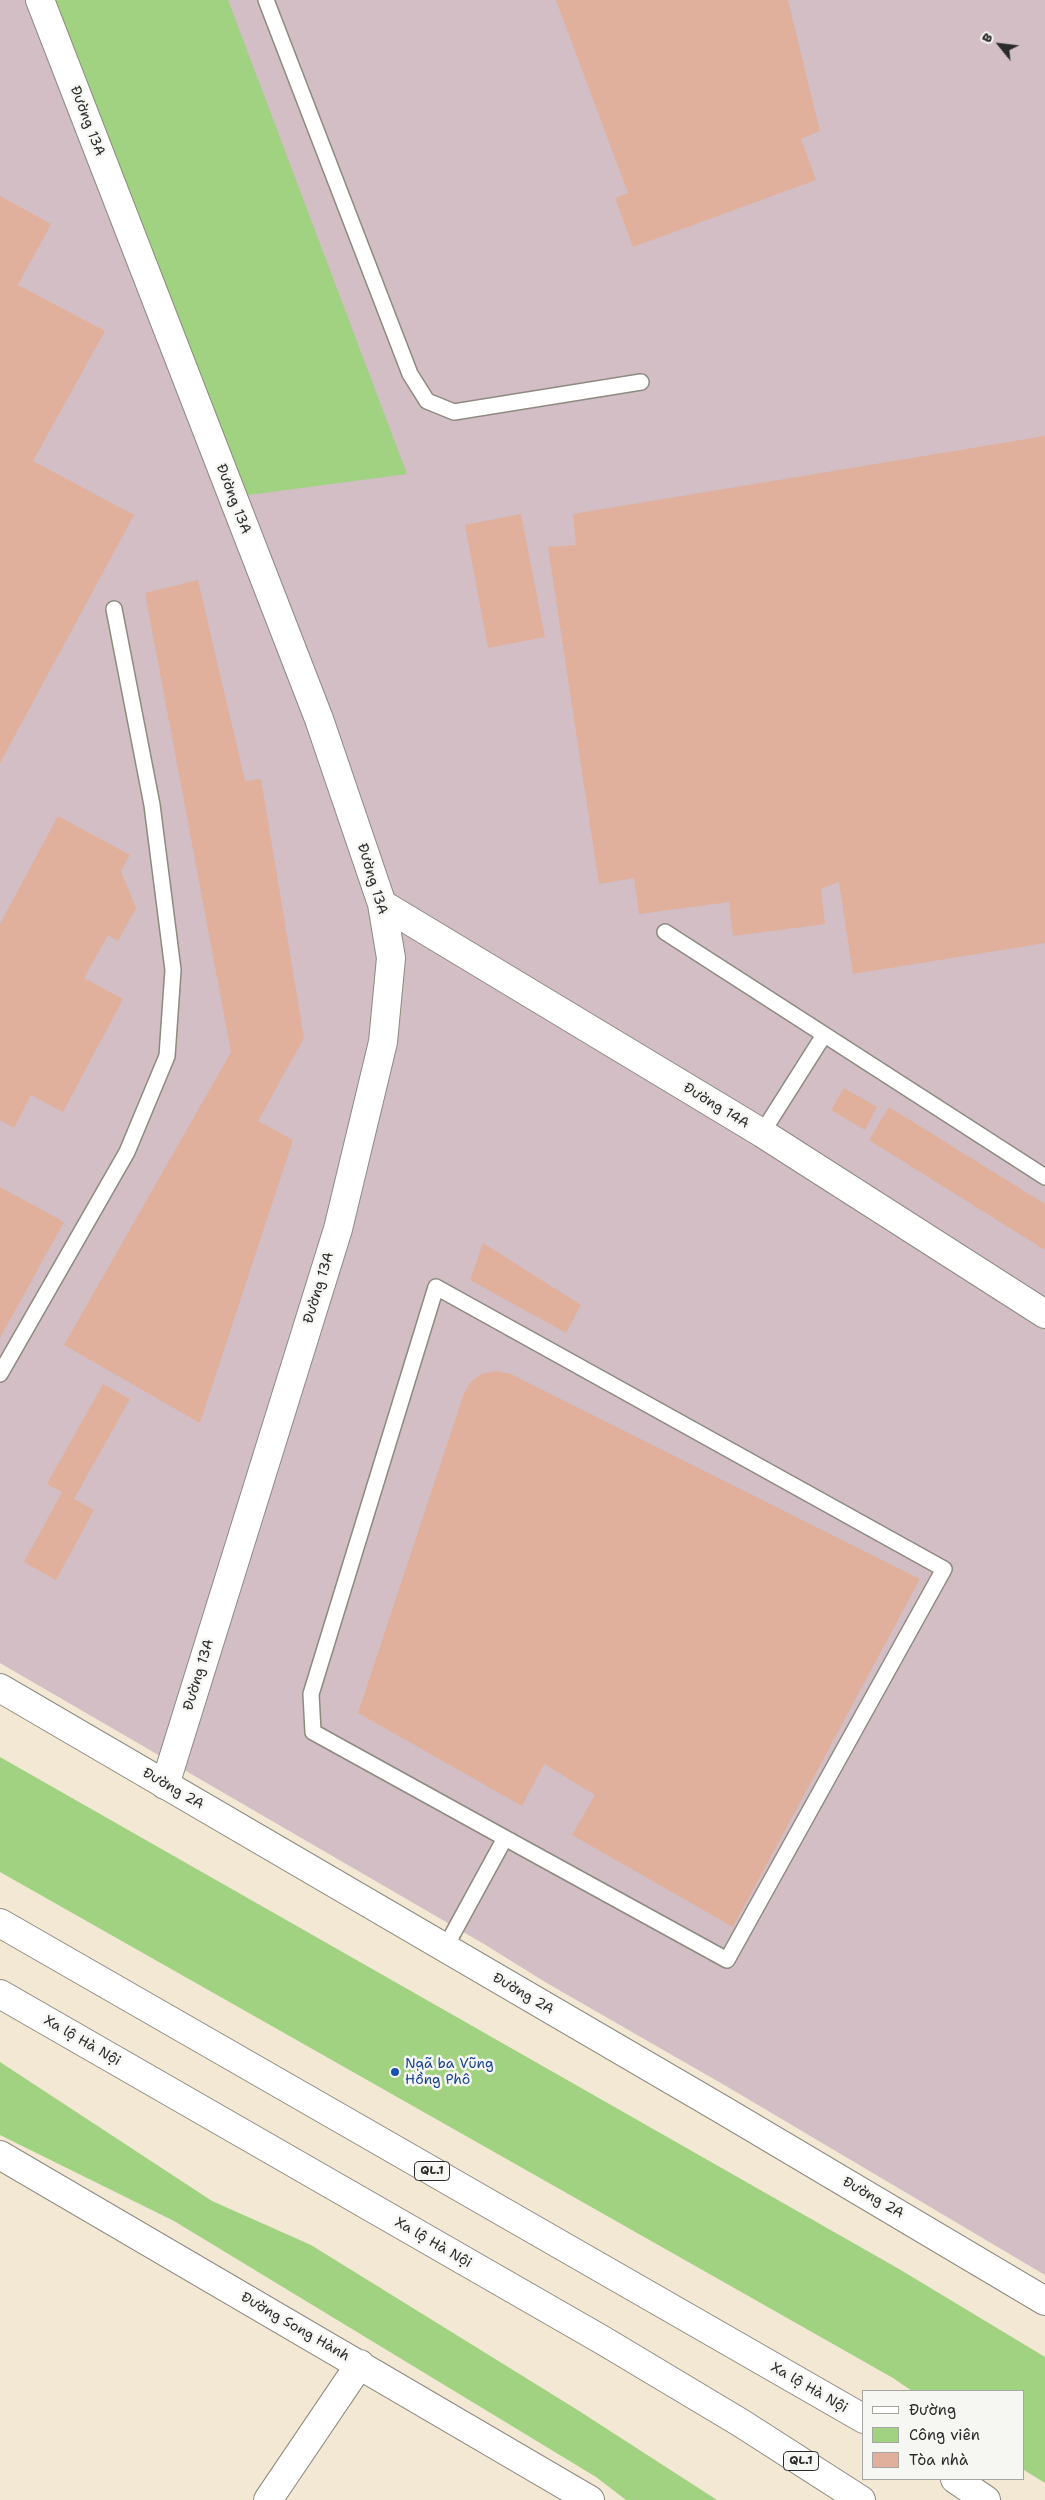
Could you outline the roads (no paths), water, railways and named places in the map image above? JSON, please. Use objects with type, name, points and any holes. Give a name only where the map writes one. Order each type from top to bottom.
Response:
[{"type":"main road","name":"Đường 13A","points":[[40,0],[319,719],[382,904],[391,958],[383,1042],[338,1229],[165,1784]]},
{"type":"main road","name":"Đường 14A","points":[[382,904],[762,1133],[1045,1314]]},
{"type":"main road","name":"Đường 2A","points":[[0,1688],[1045,2301]]},
{"type":"main road","name":"Xa lộ Hà Nội","points":[[0,1923],[862,2418]]},
{"type":"main road","name":"Xa lộ Hà Nội","points":[[0,1994],[604,2341],[741,2423],[861,2500]]},
{"type":"main road","name":"Đường Song Hành","points":[[0,2155],[360,2364],[587,2499]]},
{"type":"main road","points":[[268,2500],[360,2364]]},
{"type":"main road","points":[[956,2480],[986,2500]]},
{"type":"lane","points":[[266,0],[410,374],[428,401],[454,412],[641,382]]},
{"type":"lane","points":[[0,1374],[127,1152],[167,1056],[173,970],[152,805],[114,609]]},
{"type":"lane","points":[[664,932],[1045,1178]]},
{"type":"lane","points":[[762,1133],[824,1035]]},
{"type":"lane","points":[[436,1287],[944,1569],[726,1960],[505,1838],[313,1732],[311,1694],[436,1287]]},
{"type":"lane","points":[[445,1948],[505,1838]]},
{"type":"place","name":"Ngã ba Vũng Hồng Phô","points":[[395,2072]]}]
